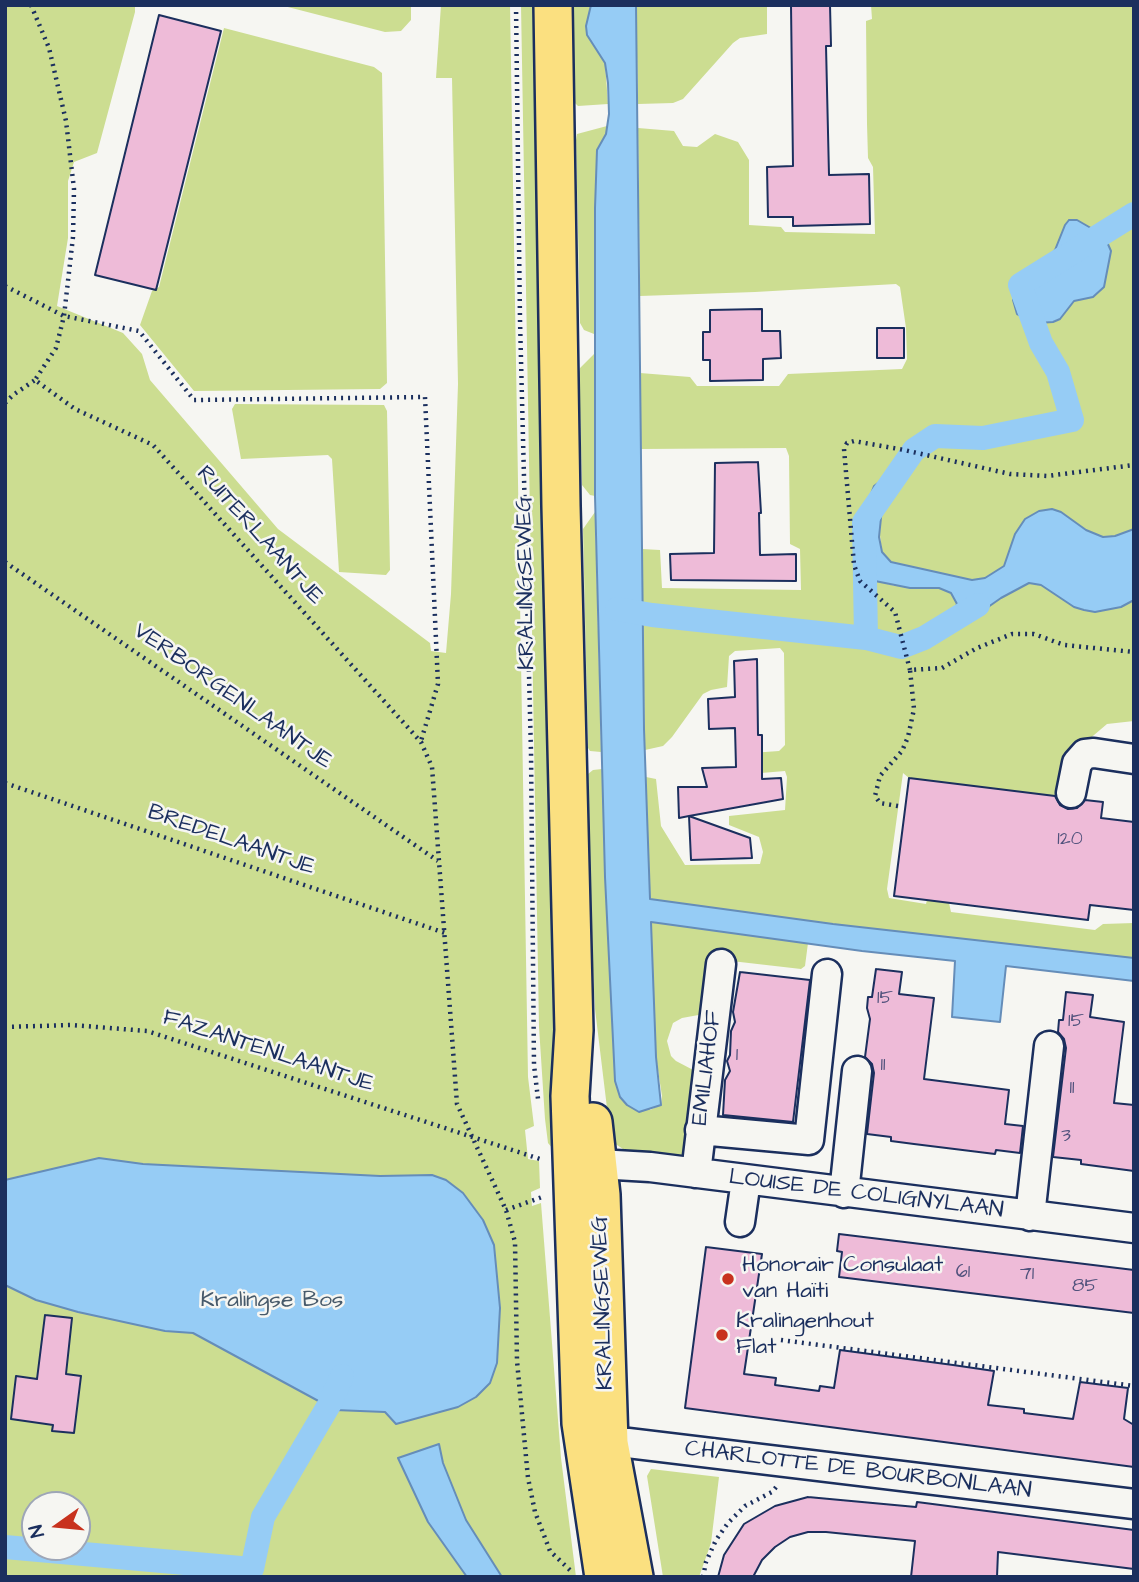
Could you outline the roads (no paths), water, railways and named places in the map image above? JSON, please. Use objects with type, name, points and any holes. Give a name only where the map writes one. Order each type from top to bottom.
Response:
[{"type":"main road","name":"KRALINGSEWEG","points":[[553,5],[561,533],[574,1030],[565,1159],[601,1195],[596,1444],[604,1577]]},
{"type":"main road","name":"KRALINGSEWEG","points":[[596,1444],[634,1577]]},
{"type":"street","points":[[1072,793],[1077,763],[1084,754],[1134,759]]},
{"type":"street","name":"EMILIAHOF","points":[[696,1173],[720,964]]},
{"type":"street","points":[[701,1130],[808,1140],[827,974]]},
{"type":"street","points":[[1030,1216],[1049,1046]]},
{"type":"street","points":[[844,1193],[857,1070]]},
{"type":"street","name":"LOUISE DE COLIGNYLAAN","points":[[565,1159],[650,1167],[1134,1228]]},
{"type":"street","points":[[740,1222],[746,1180]]},
{"type":"street","name":"CHARLOTTE DE BOURBONLAAN","points":[[596,1444],[628,1443],[1134,1504]]},
{"type":"water","points":[[591,5],[636,5],[644,729],[650,899],[833,924],[1134,958],[1134,981],[1006,966],[1000,1022],[952,1017],[955,961],[651,922],[656,1057],[661,1105],[639,1112],[620,1097],[615,1081],[605,877],[595,496],[597,150],[606,134],[609,114],[605,63],[587,35],[586,26]]},
{"type":"water","points":[[1069,220],[1077,220],[1096,231],[1107,242],[1111,251],[1104,287],[1093,297],[1074,301],[1060,319],[1038,323],[1017,314],[1013,300],[1055,250]]},
{"type":"water","points":[[878,483],[883,485],[884,489],[879,537],[882,552],[891,562],[972,580],[985,578],[1004,566],[1015,534],[1025,519],[1039,511],[1052,509],[1103,537],[1134,529],[1134,600],[1121,607],[1095,612],[1074,607],[1041,585],[1029,583],[1001,598],[961,626],[951,628],[949,623],[957,604],[951,593],[939,588],[910,588],[875,581],[865,574],[859,564],[869,499]]},
{"type":"water","points":[[99,1158],[143,1164],[380,1176],[432,1175],[446,1180],[463,1193],[483,1220],[494,1245],[500,1308],[497,1363],[490,1383],[476,1397],[458,1407],[396,1424],[385,1412],[335,1410],[193,1333],[165,1331],[78,1312],[36,1300],[5,1285],[5,1180]]},
{"type":"water","points":[[439,1444],[443,1463],[466,1520],[502,1577],[467,1577],[428,1522],[398,1458]]},
{"type":"waterway","points":[[617,609],[866,638],[864,522],[914,450],[935,436],[983,438],[1072,420],[1058,372],[1041,343],[1020,285],[1134,214]]},
{"type":"waterway","points":[[866,638],[901,647],[924,638],[978,605]]},
{"type":"waterway","points":[[5,1547],[252,1569],[263,1517],[329,1405],[342,1376]]},
{"type":"place","name":"Honorair Consulaat van Haïti","points":[[728,1279]]},
{"type":"place","name":"Kralingenhout Flat","points":[[722,1335]]},
{"type":"park label","name":"Kralingse Bos","points":[[272,1301]]}]
